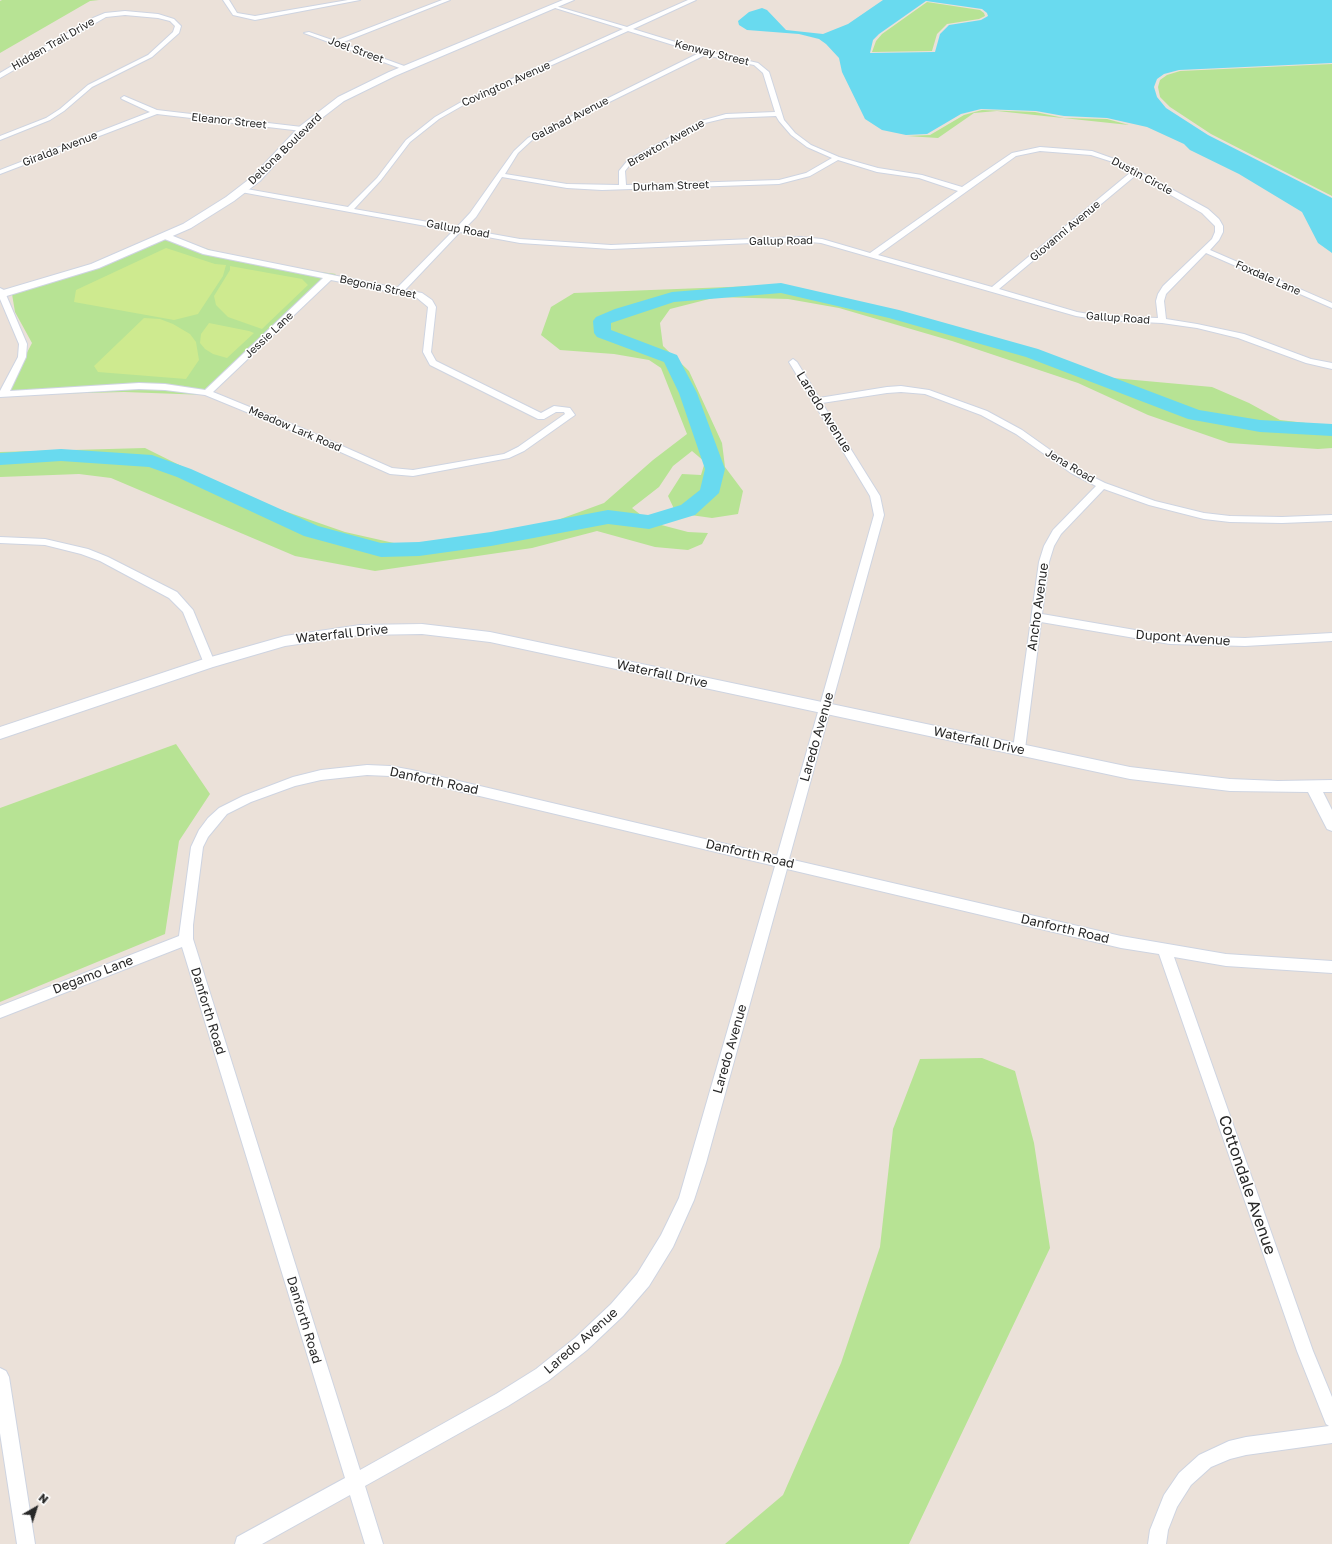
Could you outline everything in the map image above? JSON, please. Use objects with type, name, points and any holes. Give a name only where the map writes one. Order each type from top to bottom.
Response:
[{"type":"main road","name":"Deltona Boulevard","points":[[1,293],[94,266],[165,236],[207,214],[241,190],[270,166],[302,129],[341,99],[405,68],[570,0]]},
{"type":"street","points":[[226,0],[235,14],[255,18],[357,0]]},
{"type":"street","points":[[336,43],[447,0]]},
{"type":"street","name":"Covington Avenue","points":[[349,210],[379,179],[408,142],[437,118],[465,102],[693,0]]},
{"type":"street","name":"Kenway Street","points":[[554,6],[704,53],[750,62],[761,66],[766,72],[778,114],[786,127],[800,140],[837,158],[877,170],[920,176],[963,190]]},
{"type":"street","name":"Hidden Trail Drive","points":[[0,76],[94,19],[105,15],[125,13],[158,16],[172,20],[178,26],[176,32],[150,56],[90,86],[74,98],[62,110],[48,119],[0,138]]},
{"type":"street","name":"Joel Street","points":[[307,33],[405,68]]},
{"type":"street","name":"Galahad Avenue","points":[[400,290],[459,230],[487,196],[516,152],[539,133],[704,53]]},
{"type":"street","name":"Eleanor Street","points":[[124,98],[156,112],[302,129]]},
{"type":"street","name":"Eleanor Street","points":[[121,126],[156,112]]},
{"type":"street","name":"Brewton Avenue","points":[[622,188],[622,171],[630,161],[703,122],[726,116],[778,114]]},
{"type":"street","name":"Giralda Avenue","points":[[0,172],[121,126]]},
{"type":"street","name":"Dustin Circle","points":[[872,255],[1009,157],[1030,150],[1051,149],[1092,154],[1118,162],[1205,211],[1216,221],[1219,232],[1215,240],[1166,288],[1162,294],[1160,301],[1162,321]]},
{"type":"street","name":"Durham Street","points":[[501,175],[566,186],[622,188],[790,180],[808,175],[837,158]]},
{"type":"street","name":"Glovanni Avenue","points":[[993,290],[1136,172]]},
{"type":"street","name":"Gallup Road","points":[[241,190],[520,240],[589,247],[810,239],[831,243],[1089,317],[1162,321],[1227,332],[1260,342],[1309,361],[1332,366]]},
{"type":"street","name":"Begonia Street","points":[[165,236],[206,252],[400,290],[424,297],[432,307],[427,352],[433,363],[540,417],[554,409],[567,410]]},
{"type":"street","name":"Foxdale Lane","points":[[1204,250],[1332,306]]},
{"type":"street","name":"Jessie Lane","points":[[207,393],[330,276]]},
{"type":"street","points":[[1,293],[23,344],[24,351],[2,394]]},
{"type":"street","name":"Laredo Avenue","points":[[244,1544],[502,1400],[542,1375],[581,1344],[617,1310],[643,1280],[667,1241],[686,1200],[698,1163],[879,515],[875,496],[794,362]]},
{"type":"street","name":"Meadow Lark Road","points":[[2,394],[140,386],[165,387],[207,393],[303,432],[390,470],[414,473],[506,456],[521,450],[565,420],[570,415],[567,410]]},
{"type":"street","name":"Jena Road","points":[[817,401],[887,390],[915,390],[937,394],[969,406],[1003,423],[1057,461],[1102,485],[1152,503],[1204,516],[1256,521],[1332,518]]},
{"type":"street","name":"Ancho Avenue","points":[[1019,749],[1044,562],[1049,546],[1057,532],[1068,518],[1102,485]]},
{"type":"street","points":[[0,540],[45,542],[84,551],[104,559],[173,595],[188,610],[209,663]]},
{"type":"street","name":"Dupont Avenue","points":[[1036,617],[1134,635],[1186,641],[1245,642],[1332,637]]},
{"type":"street","name":"Waterfall Drive","points":[[0,733],[250,650],[324,634],[360,630],[422,629],[490,637],[1130,773],[1182,781],[1230,785],[1332,786]]},
{"type":"street","name":"Danforth Road","points":[[374,1544],[186,939],[186,925],[197,847],[202,834],[223,811],[247,799],[293,782],[344,771],[383,771],[412,775],[1121,942],[1165,951],[1226,960],[1332,967]]},
{"type":"street","points":[[1314,787],[1332,825]]},
{"type":"street","name":"Degamo Lane","points":[[0,1012],[186,939]]},
{"type":"street","name":"Cottondale Avenue","points":[[1165,951],[1305,1351],[1332,1418]]},
{"type":"street","points":[[0,1377],[26,1544]]},
{"type":"street","points":[[1157,1544],[1159,1530],[1170,1502],[1185,1479],[1206,1461],[1229,1450],[1246,1446],[1332,1434]]},
{"type":"green space","points":[[99,0],[90,1],[0,53],[0,1]]},
{"type":"green space","points":[[927,2],[980,10],[985,16],[979,19],[947,24],[937,34],[932,51],[872,52],[876,41],[882,34]]},
{"type":"green space","points":[[1332,64],[1332,196],[1211,134],[1170,107],[1160,97],[1158,87],[1160,80],[1167,75],[1180,71]]},
{"type":"green space","points":[[982,110],[1035,112],[1064,118],[1107,119],[1129,125],[997,111],[974,113],[938,138],[907,136],[930,135],[964,115]]},
{"type":"green space","points":[[170,237],[252,263],[336,274],[207,395],[124,392],[5,395],[32,343],[15,312],[12,294],[97,268]]},
{"type":"green space","points":[[166,248],[215,264],[226,265],[223,276],[198,314],[174,320],[74,302],[76,290]]},
{"type":"green space","points":[[230,266],[302,279],[308,285],[262,329],[228,317],[216,305],[214,296],[230,270]]},
{"type":"green space","points":[[789,286],[829,295],[1102,377],[1212,387],[1249,403],[1280,420],[1332,426],[1332,448],[1318,449],[1229,443],[1148,415],[1078,383],[952,341],[839,308],[788,299],[717,297],[670,309],[660,323],[663,346],[689,371],[722,443],[725,467],[743,491],[738,514],[712,518],[676,513],[668,496],[682,474],[701,475],[705,462],[692,451],[673,466],[659,487],[632,508],[650,522],[688,532],[708,533],[702,544],[688,550],[655,547],[597,531],[532,548],[375,571],[295,556],[111,478],[79,474],[0,477],[0,452],[145,448],[244,497],[345,532],[416,548],[522,533],[604,503],[653,460],[687,434],[661,368],[649,360],[614,354],[560,350],[541,335],[551,307],[574,293]]},
{"type":"green space","points":[[144,318],[160,319],[173,324],[190,334],[196,342],[199,360],[186,379],[98,372],[94,366]]},
{"type":"green space","points":[[209,323],[254,333],[227,358],[213,354],[205,349],[200,343],[201,334]]},
{"type":"green space","points":[[176,744],[210,794],[179,841],[165,934],[0,1002],[0,808]]},
{"type":"green space","points":[[982,1058],[1015,1071],[1034,1143],[1050,1248],[909,1544],[725,1544],[783,1495],[841,1363],[880,1247],[893,1129],[920,1059]]},
{"type":"water","points":[[883,0],[1332,0],[1332,63],[1179,70],[1164,74],[1157,79],[1154,87],[1157,97],[1166,108],[1208,135],[1332,198],[1332,253],[1318,243],[1302,212],[1239,174],[1190,150],[1184,144],[1147,127],[1107,118],[1064,116],[1036,111],[981,109],[961,114],[927,134],[906,135],[882,130],[865,119],[842,72],[839,58],[826,44],[819,39],[799,34],[747,30],[739,25],[738,21],[749,12],[762,8],[767,10],[786,30],[823,34],[848,24]],"holes":[[[926,1],[982,9],[988,16],[981,20],[949,25],[940,34],[935,52],[870,53],[873,40],[879,34]]]},
{"type":"waterway","points":[[0,459],[61,455],[152,461],[184,473],[311,531],[381,550],[419,549],[491,539],[553,526],[608,517],[649,522],[688,510],[709,493],[715,469],[688,393],[671,359],[603,333],[602,321],[621,313],[672,297],[781,288],[893,314],[1032,353],[1118,387],[1195,415],[1260,426],[1332,430]]}]
